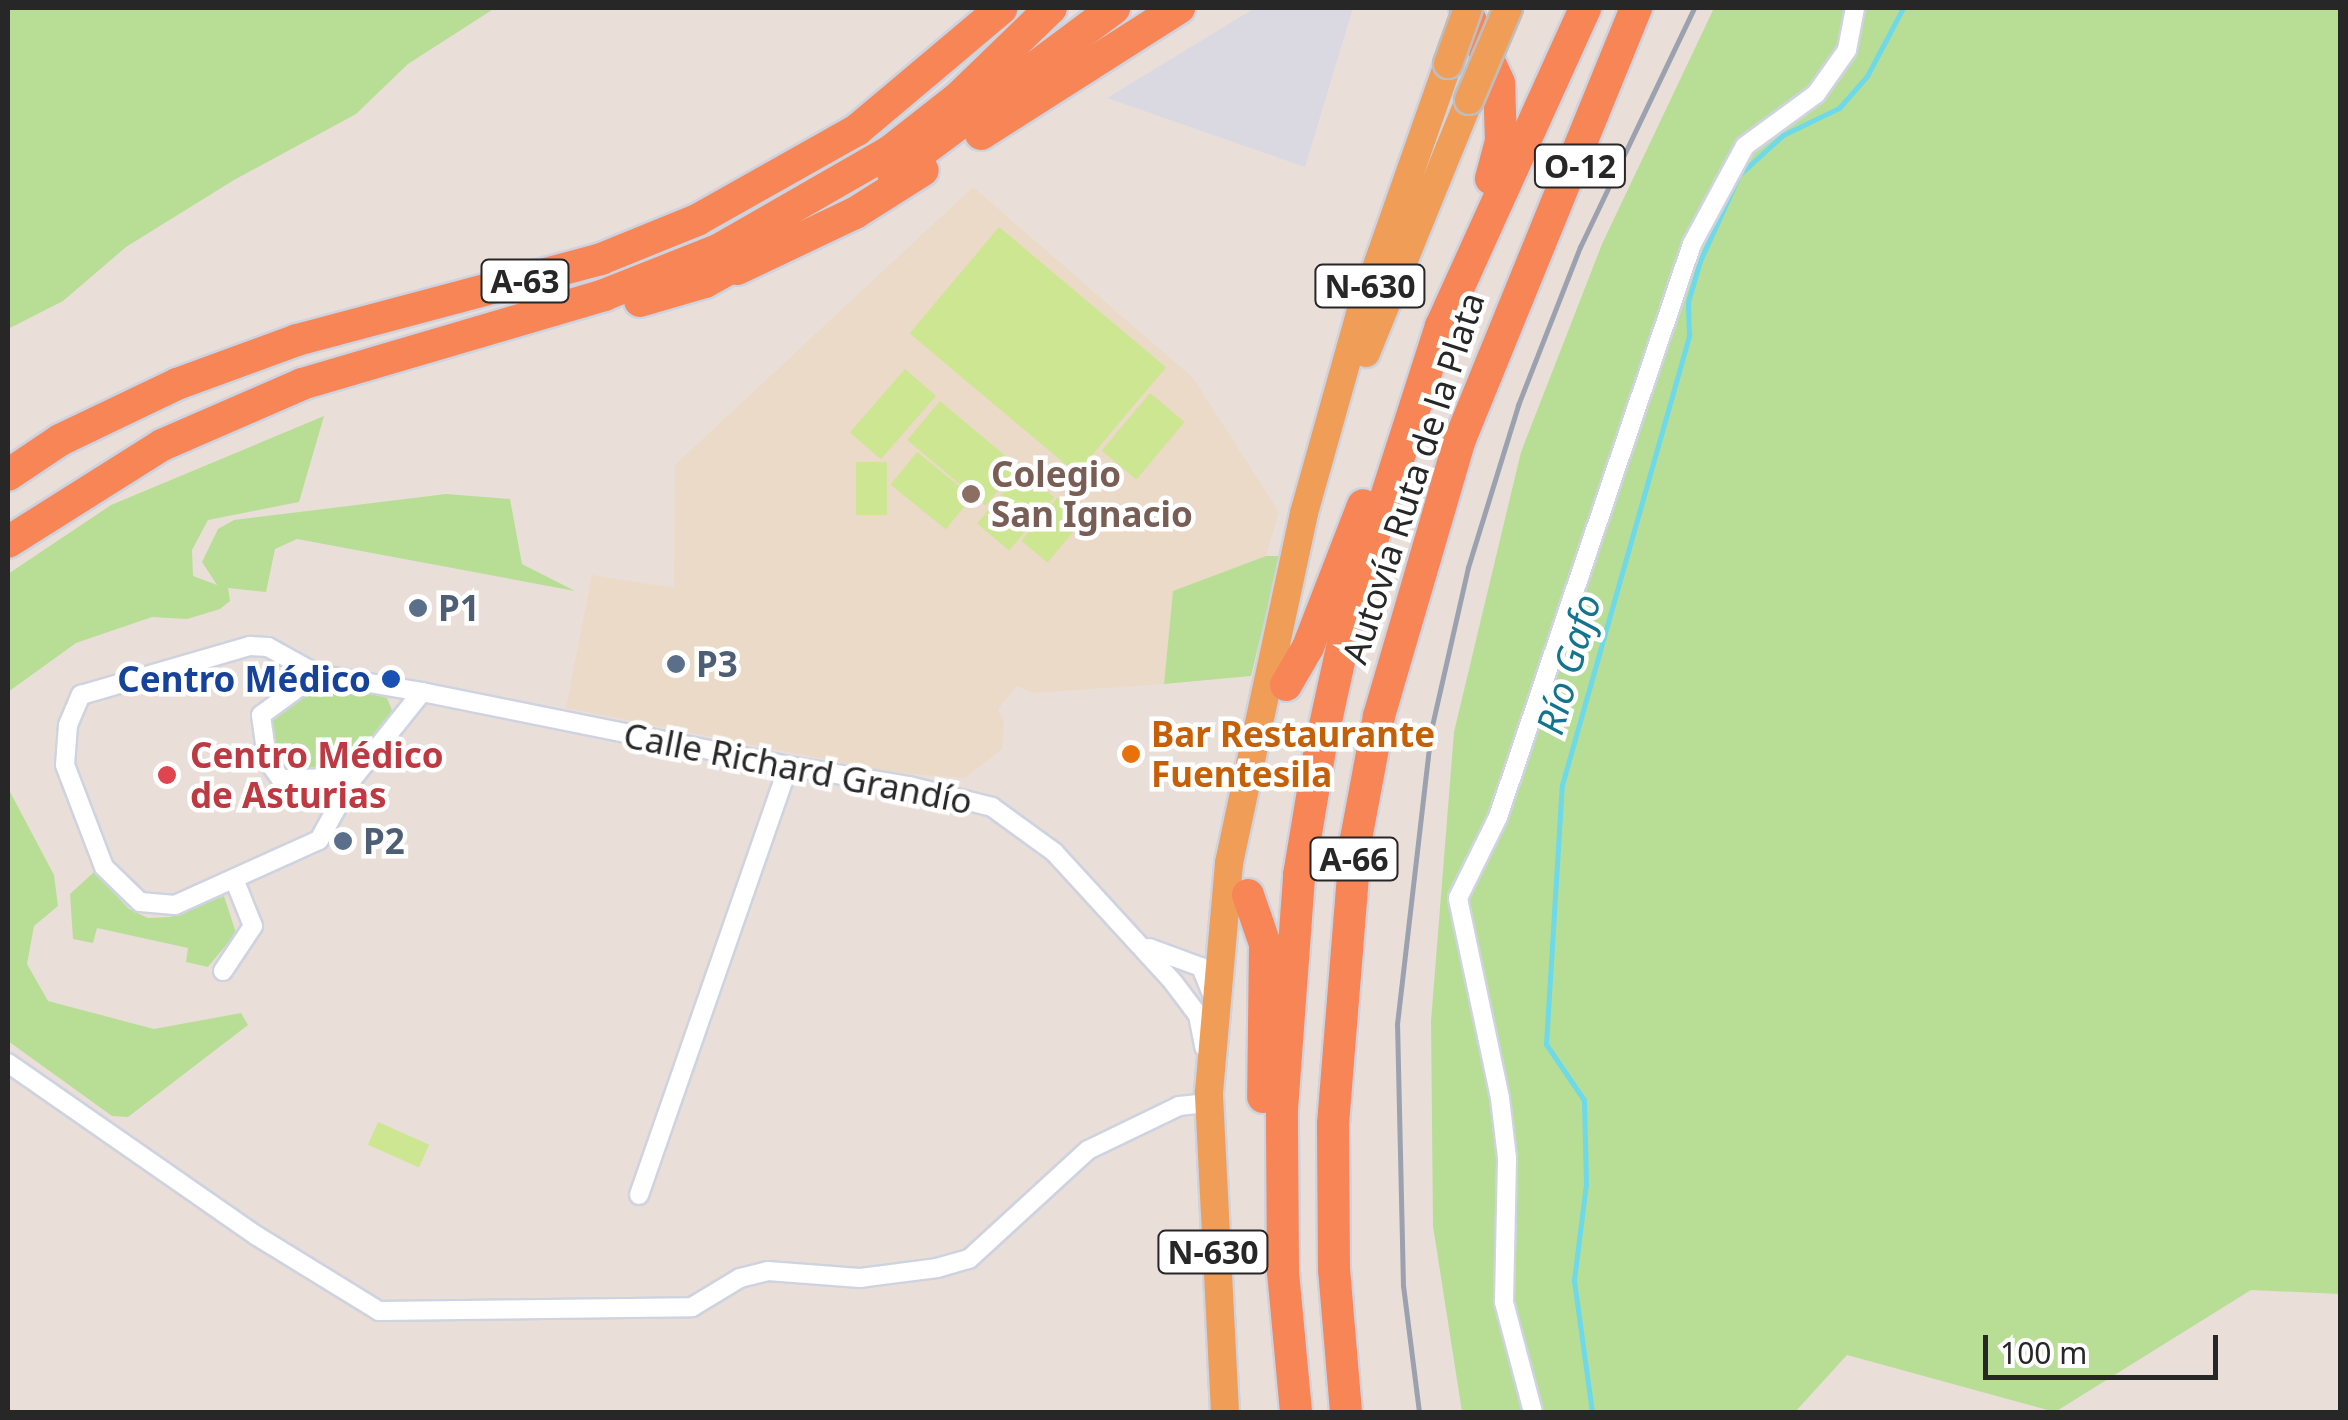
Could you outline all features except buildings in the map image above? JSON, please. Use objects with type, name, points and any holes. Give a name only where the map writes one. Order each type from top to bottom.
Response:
[{"type":"highway","name":"A-63","points":[[8,475],[60,440],[177,384],[298,340],[586,264],[697,220],[857,130],[1002,8]]},
{"type":"highway","name":"A-63","points":[[8,542],[162,445],[302,384],[604,295],[720,249],[889,152],[1011,51],[1051,8]]},
{"type":"highway","points":[[705,282],[824,218],[948,137],[1114,8]]},
{"type":"highway","points":[[162,445],[705,282],[854,213],[1179,8]]},
{"type":"highway","points":[[1440,326],[1500,140],[1499,83],[1467,8]]},
{"type":"highway","name":"N-630","points":[[1224,1412],[1209,1098],[1224,922],[1275,631],[1304,514],[1360,314],[1467,8]]},
{"type":"highway","name":"N-630","points":[[1304,514],[1508,8]]},
{"type":"highway","name":"Autovía Ruta de la Plata","points":[[1296,1412],[1288,1339],[1282,1110],[1305,828],[1351,606],[1440,326],[1585,8]]},
{"type":"highway","name":"Autovía Ruta de la Plata","points":[[1346,1412],[1334,1270],[1332,1124],[1356,840],[1416,578],[1502,325],[1636,8]]},
{"type":"highway","name":"O-12","points":[[1502,325],[1660,8]]},
{"type":"highway","points":[[1286,685],[1308,647],[1353,525],[1408,422]]},
{"type":"highway","points":[[1248,895],[1265,944],[1264,1133],[1274,1281],[1288,1339]]},
{"type":"street","points":[[1533,1412],[1504,1302],[1508,1158],[1500,1098],[1458,898],[1498,817],[1692,244],[1744,146],[1816,94],[1848,50],[1855,8]]},
{"type":"street","name":"Calle Richard Grandío","points":[[234,879],[159,908],[122,889],[104,867],[65,765],[73,705],[92,690],[250,646],[268,647],[317,674],[992,807],[1054,852],[1173,982],[1202,1026],[1209,1098]]},
{"type":"street","points":[[317,674],[261,715],[268,757],[281,778],[353,778]]},
{"type":"street","points":[[223,971],[253,926],[234,879],[319,840],[353,778],[422,692]]},
{"type":"street","points":[[639,1195],[788,766]]},
{"type":"street","points":[[1216,995],[1194,963],[1213,948],[1224,922]]},
{"type":"street","name":"Calle Richard Grandío","points":[[1128,933],[1161,957],[1194,963]]},
{"type":"street","points":[[1173,982],[1216,995]]},
{"type":"street","points":[[8,1063],[257,1236],[378,1311],[692,1307],[740,1278],[768,1270],[860,1278],[938,1268],[970,1259],[1088,1150],[1179,1106],[1209,1098]]},
{"type":"shaded area","points":[[1255,8],[1353,8],[1305,167],[1107,98]]},
{"type":"shaded area","name":"Colegio San Ignacio","points":[[973,187],[1193,378],[1279,512],[1266,556],[1173,592],[1164,684],[1032,693],[1017,686],[998,709],[1004,720],[1002,749],[965,778],[890,772],[566,708],[592,575],[674,588],[675,465]]},
{"type":"green space","points":[[8,8],[495,8],[408,64],[356,114],[234,180],[126,247],[63,301],[8,329]]},
{"type":"green space","points":[[1714,8],[2340,8],[2340,1294],[2251,1290],[2055,1412],[1847,1355],[1795,1412],[1462,1412],[1433,1226],[1431,1021],[1454,732],[1521,452],[1602,244]]},
{"type":"green space","points":[[999,227],[1166,367],[1077,474],[910,333]]},
{"type":"green space","points":[[905,369],[936,396],[881,459],[850,432]]},
{"type":"green space","points":[[1150,393],[1184,422],[1136,479],[1102,450]]},
{"type":"green space","points":[[940,401],[1018,467],[985,506],[907,440]]},
{"type":"green space","points":[[324,416],[299,502],[208,520],[192,550],[193,576],[217,585],[202,562],[218,529],[234,520],[446,494],[510,499],[522,564],[575,591],[297,539],[275,549],[266,592],[228,588],[230,601],[220,609],[187,619],[152,617],[76,643],[8,692],[8,574],[111,505]]},
{"type":"green space","points":[[917,452],[972,497],[946,529],[891,485]]},
{"type":"green space","points":[[856,462],[887,462],[887,515],[856,515]]},
{"type":"green space","points":[[1022,470],[1054,497],[1009,551],[977,524]]},
{"type":"green space","points":[[1058,497],[1084,519],[1047,563],[1021,541]]},
{"type":"green space","points":[[1266,556],[1280,556],[1251,676],[1164,684],[1173,591]]},
{"type":"green space","points":[[333,684],[387,698],[393,713],[346,764],[283,770],[267,733],[270,718],[314,686]]},
{"type":"green space","points":[[8,788],[54,875],[58,906],[34,926],[27,964],[48,1001],[154,1029],[241,1013],[248,1025],[128,1117],[112,1116],[8,1041]]},
{"type":"green space","points":[[94,872],[129,909],[148,918],[170,917],[224,896],[236,933],[208,967],[186,962],[188,948],[97,928],[93,943],[73,939],[70,894]]},
{"type":"green space","points":[[378,1122],[429,1145],[419,1168],[368,1145]]},
{"type":"waterway","name":"Río Gafo","points":[[1592,1412],[1574,1280],[1586,1184],[1584,1100],[1546,1044],[1562,785],[1689,335],[1688,302],[1700,261],[1739,175],[1783,135],[1839,108],[1867,76],[1903,8]]},
{"type":"railway","points":[[1419,1412],[1403,1286],[1397,1024],[1431,730],[1468,567],[1518,405],[1580,247],[1694,8]]},
{"type":"place","name":"Colegio San Ignacio","points":[[971,494]]},
{"type":"place","name":"P1","points":[[418,608]]},
{"type":"place","name":"P3","points":[[676,664]]},
{"type":"place","name":"Centro Médico","points":[[391,679]]},
{"type":"place","name":"Bar Restaurante Fuentesila","points":[[1131,754]]},
{"type":"place","name":"Centro Médico de Asturias","points":[[167,775]]},
{"type":"place","name":"P2","points":[[343,841]]}]
